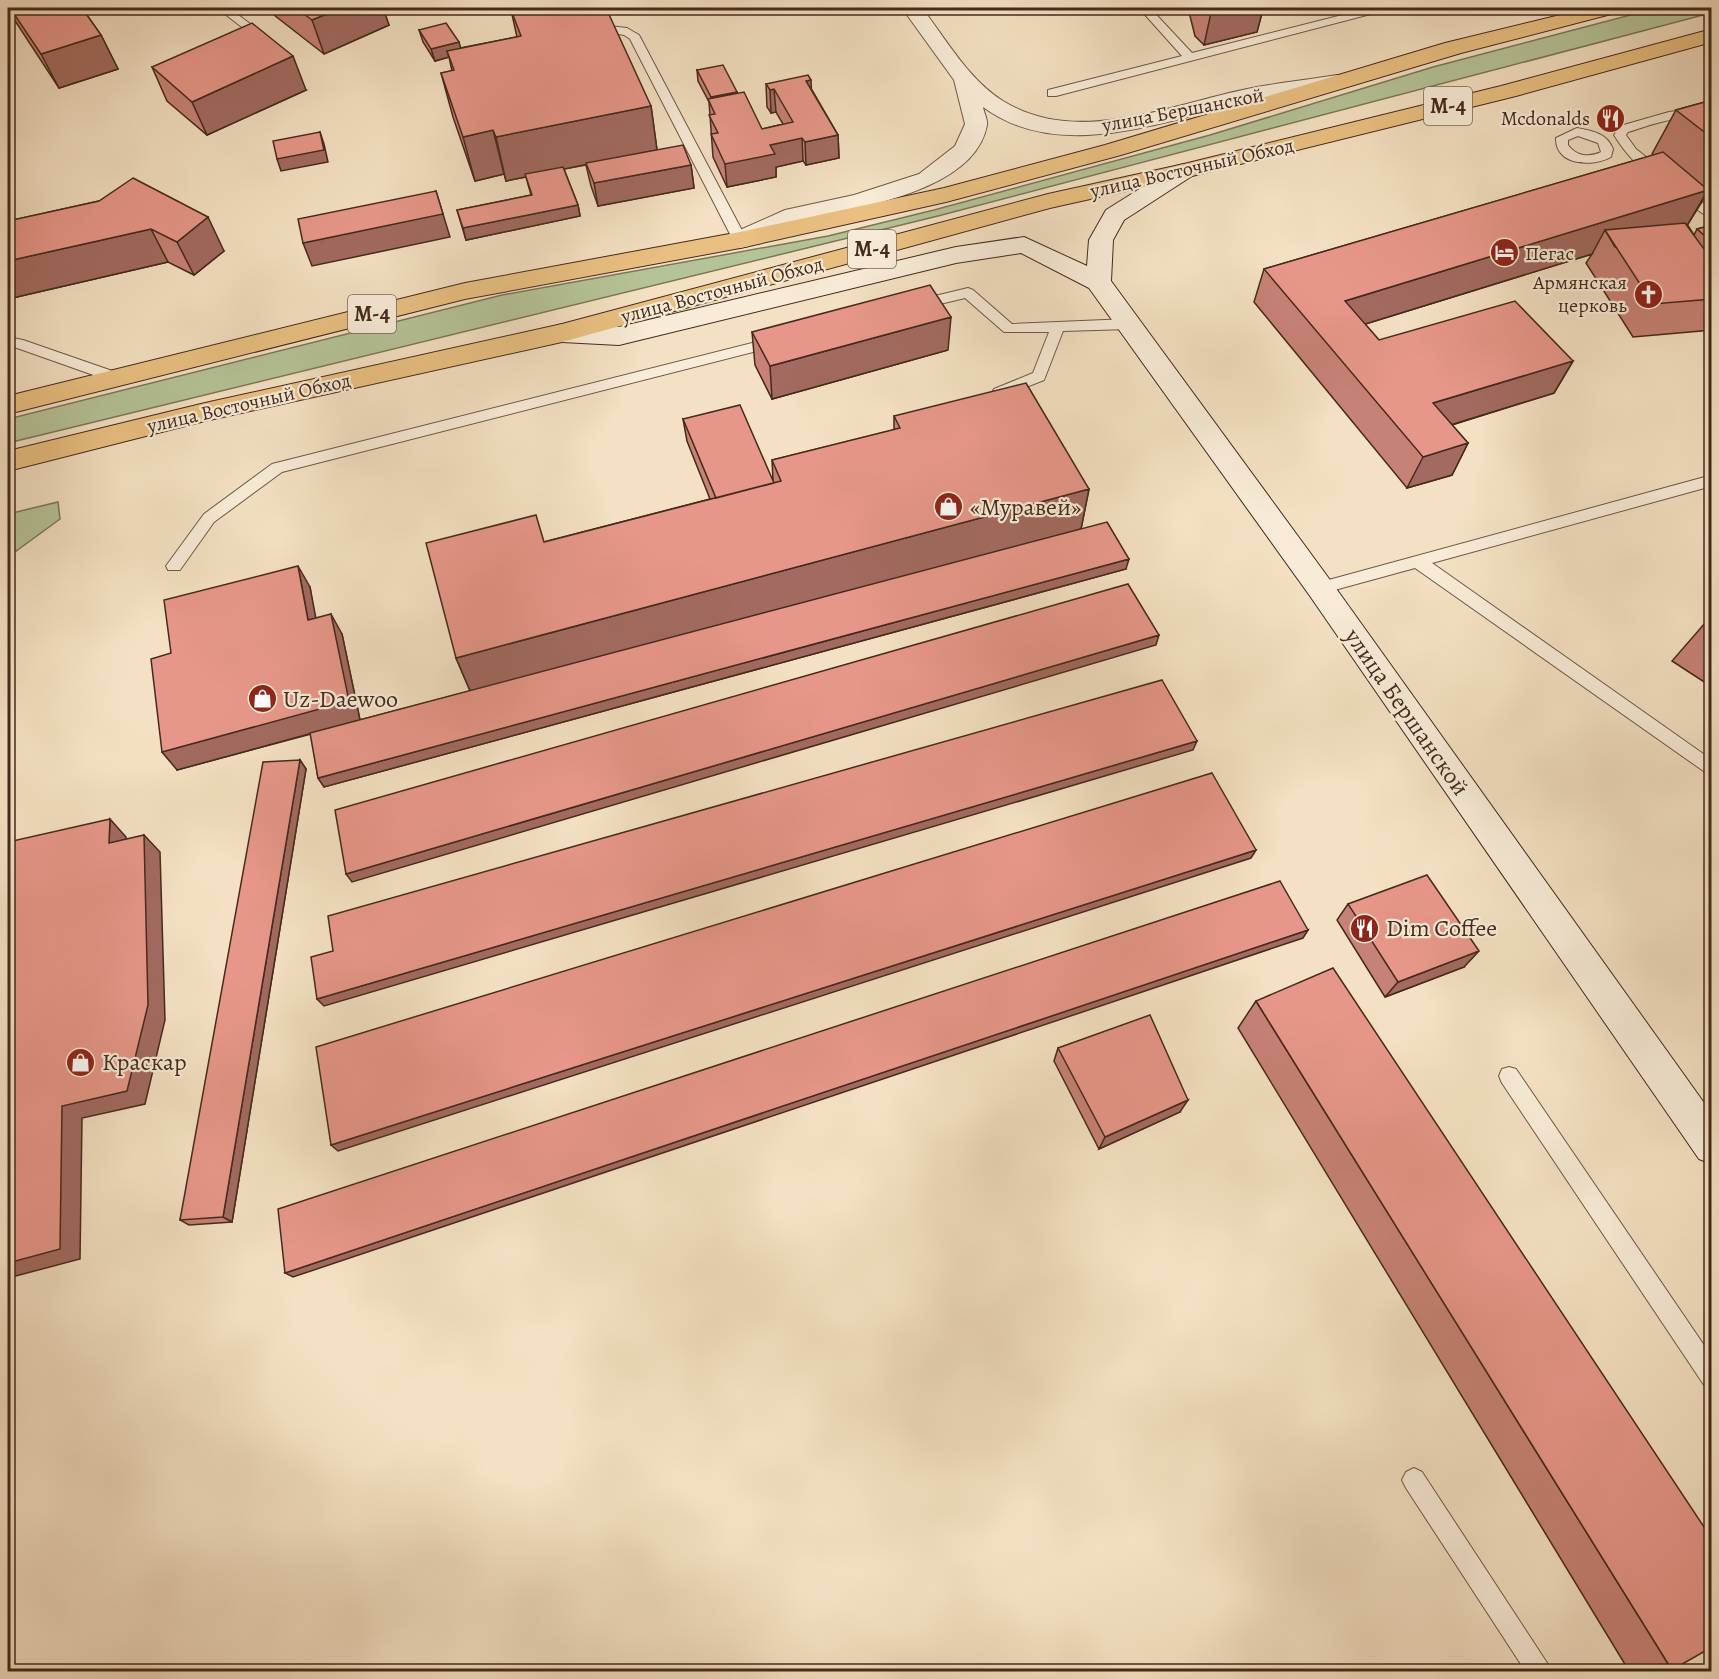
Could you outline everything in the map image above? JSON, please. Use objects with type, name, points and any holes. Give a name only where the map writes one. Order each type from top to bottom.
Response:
[{"type":"highway","name":"улица Восточный Обход","points":[[8,405],[465,291],[740,240],[946,195],[1113,150],[1453,48],[1612,8]]},
{"type":"highway","name":"улица Восточный Обход","points":[[8,461],[205,412],[562,333],[1048,201],[1184,171],[1509,91],[1712,35]]},
{"type":"street","name":"улица Бершанской","points":[[912,8],[965,80],[994,105],[1025,122],[1070,130],[1142,121],[1248,96],[1341,81]]},
{"type":"street","name":"улица Бершанской","points":[[740,240],[794,215],[859,202],[927,179],[965,150],[976,124],[965,80]]},
{"type":"street","points":[[1098,282],[1101,240],[1115,215],[1184,171]]},
{"type":"street","name":"улица Бершанской","points":[[562,333],[619,336],[956,255],[1024,244],[1098,282],[1320,588],[1712,1146]]},
{"type":"lane","points":[[222,8],[251,29]]},
{"type":"lane","points":[[1144,8],[1189,57]]},
{"type":"lane","points":[[1052,93],[1382,8]]},
{"type":"lane","points":[[574,28],[616,29],[635,37],[740,240]]},
{"type":"lane","points":[[1712,117],[1702,112],[1688,112],[1624,129],[1620,135],[1631,152],[1712,216]]},
{"type":"lane","points":[[1607,145],[1626,144]]},
{"type":"lane","points":[[905,308],[968,293],[1009,329],[1129,324]]},
{"type":"lane","points":[[987,398],[1039,376],[1058,327]]},
{"type":"lane","points":[[174,566],[209,518],[277,468],[791,338]]},
{"type":"lane","points":[[8,342],[18,343],[116,378]]},
{"type":"lane","points":[[1320,588],[1712,480]]},
{"type":"lane","points":[[1416,560],[1712,770]]},
{"type":"lane","points":[[1509,1076],[1712,1377]]},
{"type":"lane","points":[[1414,1480],[1540,1671]]},
{"type":"green space","points":[[1657,8],[1711,8],[1711,13],[938,216],[8,443],[8,419],[502,295],[828,236],[934,210],[1210,135],[1433,67]]},
{"type":"green space","points":[[58,502],[60,519],[8,557],[8,514]]},
{"type":"building","points":[[10,8],[82,8],[101,35],[41,54]]},
{"type":"building","points":[[296,8],[341,8],[312,20]]},
{"type":"building","points":[[606,8],[651,106],[496,137],[493,130],[463,137],[441,73],[454,70],[447,51],[521,36],[511,10]]},
{"type":"building","points":[[252,23],[293,56],[192,102],[152,67]]},
{"type":"building","points":[[446,23],[459,42],[431,49],[419,30]]},
{"type":"building","points":[[723,65],[737,92],[711,97],[697,70]]},
{"type":"building","points":[[808,75],[811,80],[806,81],[838,135],[805,142],[802,138],[770,145],[775,154],[725,164],[711,134],[718,133],[709,115],[715,114],[708,99],[744,92],[762,129],[793,122],[774,89],[770,90],[766,84]]},
{"type":"building","points":[[1712,100],[1712,138],[1676,110]]},
{"type":"building","points":[[320,132],[324,150],[277,159],[273,141]]},
{"type":"building","points":[[683,145],[691,165],[594,183],[586,163]]},
{"type":"building","points":[[1663,152],[1708,190],[1345,301],[1379,340],[1515,301],[1573,361],[1433,403],[1468,443],[1423,457],[1264,269]]},
{"type":"building","points":[[563,167],[578,205],[463,228],[457,210],[532,195],[525,174]]},
{"type":"building","points":[[133,178],[208,217],[177,242],[151,229],[8,261],[8,221],[99,201]]},
{"type":"building","points":[[436,191],[443,214],[303,243],[298,219]]},
{"type":"building","points":[[1685,223],[1712,260],[1712,299],[1653,304],[1605,230]]},
{"type":"building","points":[[1712,225],[1712,242],[1697,229]]},
{"type":"building","points":[[930,285],[951,317],[770,366],[752,332]]},
{"type":"building","points":[[1026,383],[1089,489],[456,658],[426,543],[536,515],[544,542],[781,481],[772,460],[900,428],[894,416]]},
{"type":"building","points":[[740,405],[774,483],[716,498],[683,419]]},
{"type":"building","points":[[1107,522],[1129,559],[318,778],[310,733]]},
{"type":"building","name":"Uz-Daewoo","points":[[298,566],[308,620],[331,614],[349,701],[162,752],[151,659],[171,653],[164,600]]},
{"type":"building","points":[[1128,584],[1159,635],[346,874],[335,810]]},
{"type":"building","points":[[1162,680],[1197,741],[317,999],[311,957],[333,951],[328,916]]},
{"type":"building","points":[[300,760],[223,1217],[180,1220],[263,762]]},
{"type":"building","points":[[1212,773],[1256,850],[331,1145],[316,1047]]},
{"type":"building","name":"Краскар","points":[[110,819],[109,843],[144,835],[148,1005],[127,1091],[62,1106],[60,1249],[8,1263],[8,842]]},
{"type":"building","points":[[1427,875],[1479,951],[1398,982],[1348,904]]},
{"type":"building","points":[[1280,881],[1308,930],[285,1273],[278,1209]]},
{"type":"building","points":[[1333,968],[1712,1539],[1712,1647],[1672,1670],[1256,1001]]},
{"type":"building","points":[[1150,1015],[1188,1100],[1105,1137],[1058,1048]]},
{"type":"place","name":"Mcdonalds","points":[[1611,118]]},
{"type":"place","name":"Пегас","points":[[1504,253]]},
{"type":"place","name":"Армянская церковь","points":[[1648,294]]},
{"type":"place","name":"«Муравей»","points":[[949,507]]},
{"type":"place","name":"Uz-Daewoo","points":[[262,699]]},
{"type":"place","name":"Dim Coffee","points":[[1365,928]]},
{"type":"place","name":"Краскар","points":[[81,1062]]}]
